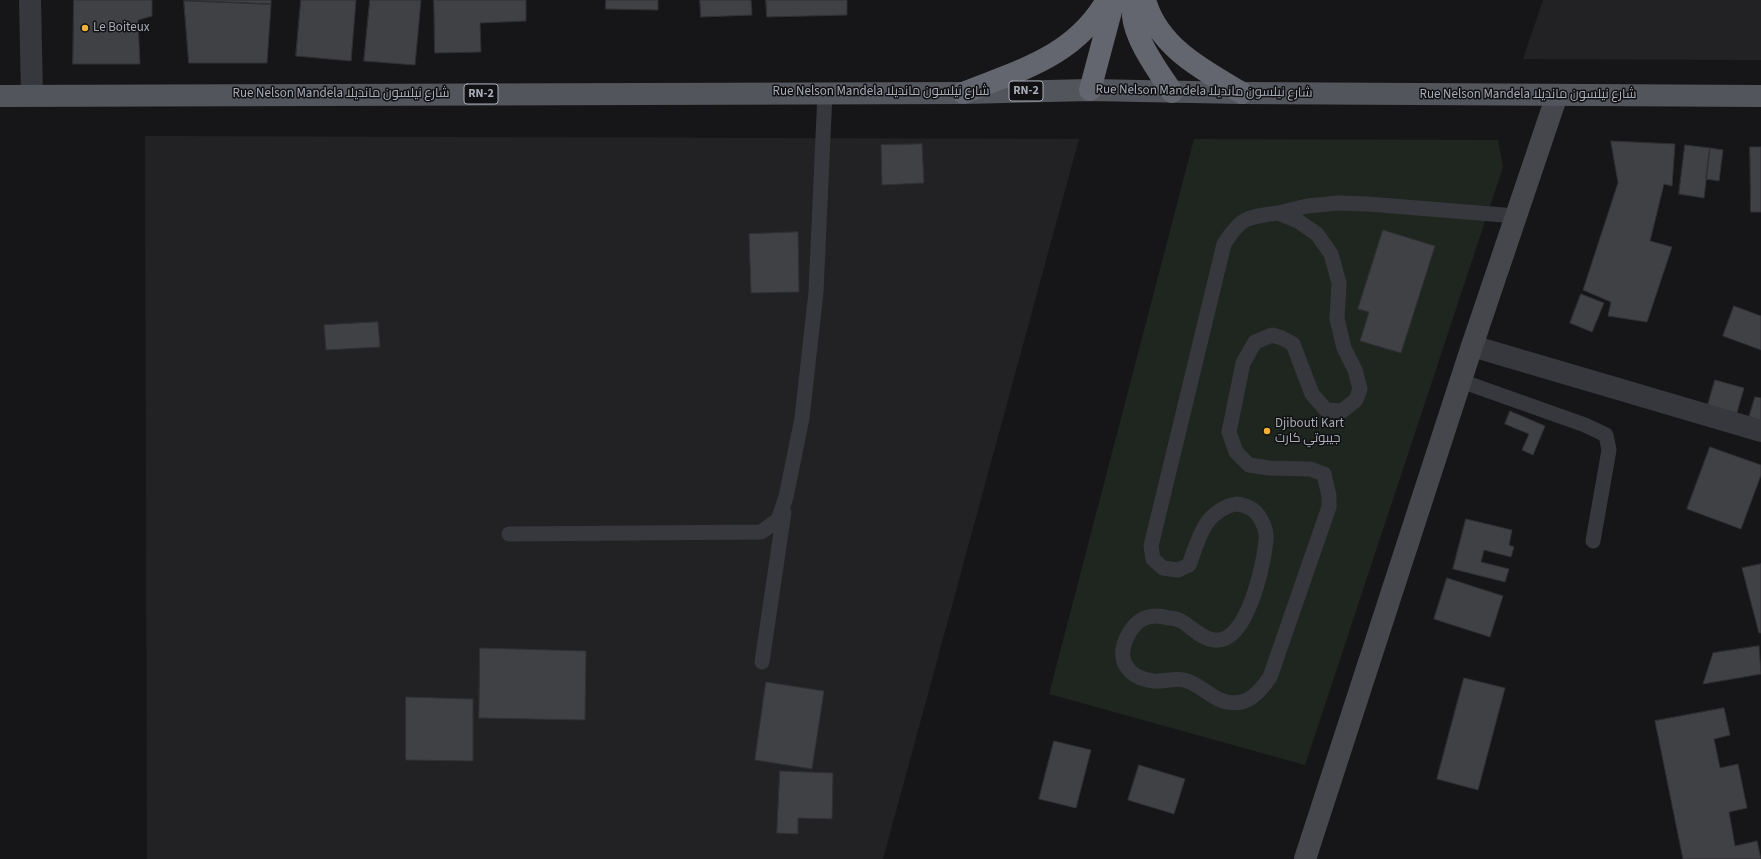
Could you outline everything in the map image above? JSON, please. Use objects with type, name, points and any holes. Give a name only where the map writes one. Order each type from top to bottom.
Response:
[{"type":"highway","points":[[963,93],[1041,62],[1063,49],[1082,33],[1107,0]]},
{"type":"highway","points":[[1090,90],[1114,0]]},
{"type":"highway","points":[[1136,0],[1133,16],[1137,31],[1172,92]]},
{"type":"highway","points":[[1145,0],[1148,13],[1161,33],[1175,49],[1202,69],[1242,93]]},
{"type":"main road","name":"Rue Nelson Mandela شارع نيلسون مانديلا","points":[[0,96],[963,93],[1090,90],[1242,93],[1761,96]]},
{"type":"street","points":[[30,0],[32,96]]},
{"type":"street","points":[[1305,859],[1472,346],[1557,95]]},
{"type":"street","points":[[1472,346],[1761,431]]},
{"type":"lane","points":[[762,662],[786,497],[802,418],[816,292],[825,93]]},
{"type":"lane","points":[[1278,213],[1298,221],[1317,234],[1331,254],[1339,283],[1338,320],[1344,348],[1355,370],[1360,390],[1356,400],[1342,411],[1326,410],[1312,394],[1293,344],[1272,335],[1255,342],[1242,363],[1229,432],[1236,452],[1249,465],[1269,468],[1310,469],[1324,474],[1329,496],[1329,507],[1270,677],[1259,693],[1248,701],[1232,702],[1218,699],[1202,688],[1183,680],[1153,681],[1134,676],[1124,664],[1123,647],[1131,629],[1143,618],[1158,615],[1180,620],[1203,637],[1216,641],[1232,636],[1242,623],[1261,574],[1266,538],[1264,524],[1250,508],[1237,504],[1221,510],[1205,525],[1189,565],[1178,570],[1163,568],[1153,559],[1151,546],[1224,244],[1235,226],[1251,216],[1278,213],[1307,206],[1338,203],[1516,216]]},
{"type":"lane","points":[[1461,381],[1585,425],[1606,435],[1609,450],[1593,540]]},
{"type":"lane","points":[[509,534],[762,532],[778,520],[786,497]]},
{"type":"shaded area","points":[[1543,0],[1761,0],[1761,60],[1523,59]]},
{"type":"shaded area","points":[[145,136],[1079,139],[883,859],[147,859]]},
{"type":"shaded area","name":"Djibouti Kart جيبوتي كارت","points":[[1194,139],[1498,140],[1503,167],[1305,765],[1049,694]]},
{"type":"building","points":[[74,0],[152,0],[152,16],[138,20],[140,64],[73,64]]},
{"type":"building","points":[[184,0],[271,0],[271,4]]},
{"type":"building","points":[[301,0],[356,0],[351,61],[296,56]]},
{"type":"building","points":[[370,0],[421,0],[415,65],[364,61]]},
{"type":"building","points":[[434,0],[526,0],[526,21],[480,23],[481,52],[435,53]]},
{"type":"building","points":[[606,0],[658,0],[658,10],[606,9]]},
{"type":"building","points":[[700,0],[751,0],[752,15],[701,17]]},
{"type":"building","points":[[766,0],[847,0],[847,15],[767,17]]},
{"type":"building","points":[[184,1],[271,4],[267,63],[189,63]]},
{"type":"building","points":[[1611,141],[1675,144],[1672,186],[1664,184],[1650,241],[1672,247],[1647,322],[1608,316],[1611,302],[1583,290],[1618,183]]},
{"type":"building","points":[[922,144],[924,183],[882,185],[881,145]]},
{"type":"building","points":[[1685,145],[1710,148],[1704,198],[1679,194]]},
{"type":"building","points":[[1750,147],[1761,147],[1761,212],[1751,212]]},
{"type":"building","points":[[1710,148],[1723,150],[1719,181],[1706,179]]},
{"type":"building","points":[[1383,230],[1435,246],[1401,353],[1360,341],[1369,312],[1358,309]]},
{"type":"building","points":[[798,232],[799,292],[751,293],[749,234]]},
{"type":"building","points":[[1581,294],[1604,303],[1592,332],[1570,323]]},
{"type":"building","points":[[1734,306],[1761,316],[1761,350],[1723,336]]},
{"type":"building","points":[[378,322],[380,347],[326,350],[324,325]]},
{"type":"building","points":[[1715,380],[1744,388],[1736,416],[1707,408]]},
{"type":"building","points":[[1755,397],[1761,398],[1761,424],[1748,421]]},
{"type":"building","points":[[1510,411],[1545,426],[1533,455],[1522,450],[1529,434],[1505,424]]},
{"type":"building","points":[[1710,447],[1761,465],[1761,475],[1741,529],[1687,509]]},
{"type":"building","points":[[1466,519],[1512,530],[1509,545],[1514,547],[1511,557],[1484,550],[1481,562],[1509,569],[1505,582],[1453,569]]},
{"type":"building","points":[[1761,564],[1761,633],[1759,633],[1742,568]]},
{"type":"building","points":[[1447,578],[1503,596],[1490,637],[1434,619]]},
{"type":"building","points":[[1759,646],[1761,674],[1703,684],[1713,653]]},
{"type":"building","points":[[480,648],[586,651],[585,720],[479,718]]},
{"type":"building","points":[[1464,678],[1505,688],[1478,790],[1437,779]]},
{"type":"building","points":[[766,682],[824,691],[812,769],[755,760]]},
{"type":"building","points":[[406,697],[473,699],[473,761],[406,760]]},
{"type":"building","points":[[1724,708],[1730,735],[1714,739],[1720,768],[1738,764],[1747,808],[1729,812],[1735,846],[1757,841],[1761,859],[1683,859],[1655,721]]},
{"type":"building","points":[[1054,741],[1091,750],[1076,808],[1039,799]]},
{"type":"building","points":[[1139,765],[1185,779],[1174,814],[1128,800]]},
{"type":"building","points":[[780,771],[833,773],[832,819],[798,818],[798,834],[777,833]]},
{"type":"place","name":"Le Boiteux","points":[[85,28]]},
{"type":"place","name":"Djibouti Kart جيبوتي كارت","points":[[1267,431]]}]
